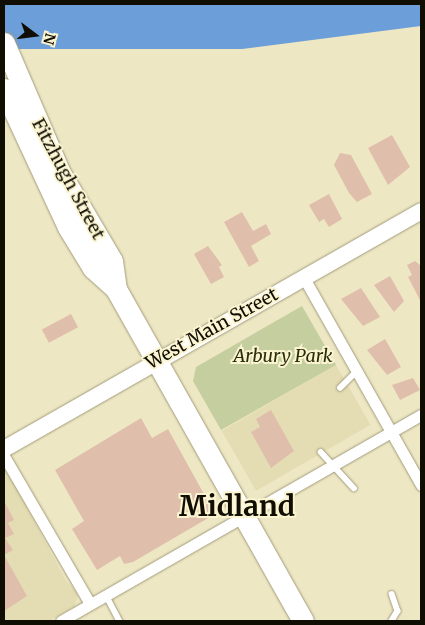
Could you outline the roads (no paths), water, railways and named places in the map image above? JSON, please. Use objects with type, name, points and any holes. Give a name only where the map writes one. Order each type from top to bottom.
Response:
[{"type":"highway","name":"Fitzhugh Street","points":[[4,43],[59,171],[92,268],[116,289],[303,621]]},
{"type":"highway","name":"Fitzhugh Street","points":[[4,89],[77,222]]},
{"type":"street","name":"West Main Street","points":[[4,449],[155,361],[421,211]]},
{"type":"street","points":[[304,278],[421,485]]},
{"type":"street","points":[[61,621],[421,415]]},
{"type":"street","points":[[4,456],[90,604]]},
{"type":"lane","points":[[340,388],[357,371]]},
{"type":"lane","points":[[321,452],[335,464],[354,488]]},
{"type":"lane","points":[[392,594],[398,611],[392,621]]},
{"type":"lane","points":[[106,596],[120,621]]},
{"type":"water","points":[[4,4],[421,4],[421,26],[242,49],[4,49]]},
{"type":"district","name":"Midland","points":[[237,506]]},
{"type":"park label","name":"Arbury Park","points":[[283,356]]}]
